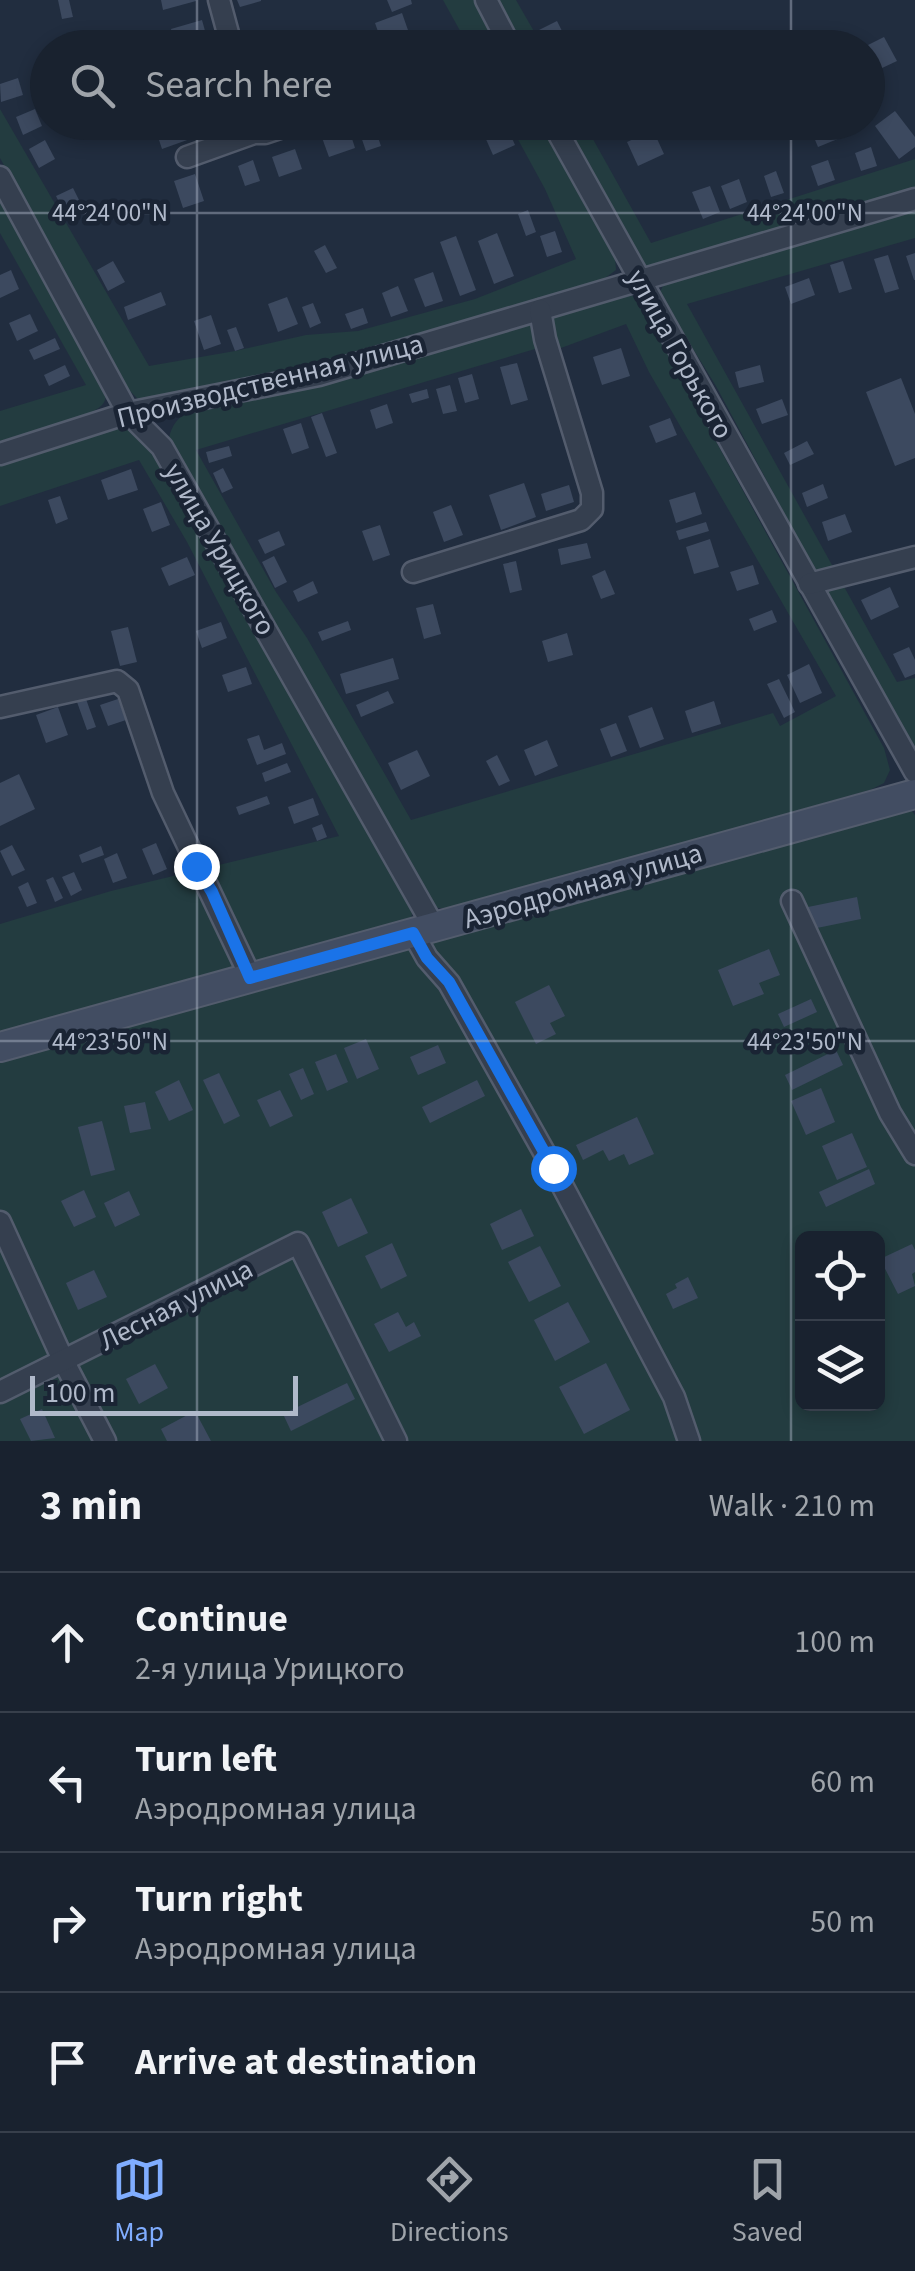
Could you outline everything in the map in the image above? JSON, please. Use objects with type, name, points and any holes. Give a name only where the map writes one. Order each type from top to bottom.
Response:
[{"type":"street","points":[[219,0],[227,30]]},
{"type":"street","points":[[486,0],[502,30]]},
{"type":"street","points":[[187,156],[225,140]]},
{"type":"street","name":"улица Горького","points":[[562,140],[915,772]]},
{"type":"street","name":"улица Урицкого","points":[[0,176],[128,413],[162,447],[423,930],[427,958],[449,982],[553,1168],[674,1397],[689,1441]]},
{"type":"street","name":"Производственная улица","points":[[0,454],[128,413],[319,374],[915,199]]},
{"type":"street","points":[[413,572],[581,520],[592,509],[592,493],[545,339],[540,310]]},
{"type":"street","points":[[809,584],[915,558]]},
{"type":"street","points":[[0,707],[117,682],[128,690],[163,793],[250,978]]},
{"type":"street","name":"Аэродромная улица","points":[[0,1047],[915,794]]},
{"type":"street","points":[[792,901],[890,1113],[915,1154]]},
{"type":"street","points":[[0,1222],[105,1441]]},
{"type":"street","name":"Лесная улица","points":[[0,1392],[298,1244],[396,1441]]},
{"type":"green space","points":[[443,0],[474,0],[491,30],[460,30]]},
{"type":"green space","points":[[498,0],[516,0],[533,30],[515,30]]},
{"type":"green space","points":[[0,109],[149,366],[306,335],[358,331],[475,299],[576,259],[518,140],[550,140],[615,257],[616,270],[601,281],[442,332],[139,400],[128,389],[0,158]]},
{"type":"green space","points":[[574,140],[593,140],[651,243],[915,159],[915,191],[653,269],[643,265]]},
{"type":"green space","points":[[0,199],[103,381],[106,396],[102,405],[84,416],[0,441],[0,411],[86,385],[0,233]]},
{"type":"green space","points":[[915,209],[915,238],[687,304],[897,682],[915,678],[915,749],[903,735],[716,386],[659,294],[665,282]]},
{"type":"green space","points":[[629,293],[640,303],[884,748],[890,770],[884,783],[452,908],[438,908],[427,901],[168,444],[178,420],[215,402]],"holes":[[[626,324],[649,372],[836,696],[780,726],[773,713],[411,820],[196,450],[535,349],[561,348]]]},
{"type":"green space","points":[[118,426],[138,432],[158,453],[413,907],[411,920],[0,1038],[0,924],[111,891],[339,836],[187,542],[139,460],[0,506],[0,460]]},
{"type":"green space","points":[[910,809],[915,815],[915,1441],[0,1441],[0,1061]]},
{"type":"building","points":[[58,0],[69,0],[73,17],[62,19]]},
{"type":"building","points":[[161,0],[196,0],[196,1],[163,10]]},
{"type":"building","points":[[237,0],[261,0],[261,1],[240,7]]},
{"type":"building","points":[[387,0],[411,0],[412,4],[392,12]]},
{"type":"building","points":[[402,13],[408,30],[377,30],[375,23]]},
{"type":"building","points":[[202,20],[205,30],[171,30]]},
{"type":"building","points":[[557,21],[562,30],[539,30]]},
{"type":"building","points":[[885,39],[897,61],[885,67]]},
{"type":"building","points":[[18,78],[23,95],[1,102],[0,84]]},
{"type":"building","points":[[30,111],[30,132],[23,135],[16,117]]},
{"type":"building","points":[[895,111],[915,137],[915,147],[899,159],[885,140],[885,118]]},
{"type":"building","points":[[45,140],[55,159],[39,168],[29,149]]},
{"type":"building","points":[[159,140],[187,140],[162,149]]},
{"type":"building","points":[[323,140],[352,140],[355,148],[329,157]]},
{"type":"building","points":[[362,140],[379,140],[381,146],[366,151]]},
{"type":"building","points":[[486,140],[513,140],[515,145],[493,155]]},
{"type":"building","points":[[658,140],[664,154],[638,166],[627,142]]},
{"type":"building","points":[[815,140],[835,140],[818,147]]},
{"type":"building","points":[[871,147],[877,166],[861,171],[855,153]]},
{"type":"building","points":[[295,149],[302,169],[279,177],[272,157]]},
{"type":"building","points":[[253,160],[260,181],[245,186],[238,166]]},
{"type":"building","points":[[828,160],[835,180],[818,186],[811,166]]},
{"type":"building","points":[[776,171],[784,193],[771,197],[764,176]]},
{"type":"building","points":[[195,174],[204,201],[183,208],[174,181]]},
{"type":"building","points":[[739,179],[747,202],[730,209],[721,186]]},
{"type":"building","points":[[710,186],[720,212],[703,219],[692,192]]},
{"type":"building","points":[[73,188],[84,210],[67,218],[56,196]]},
{"type":"building","points":[[528,210],[536,232],[526,236],[518,214]]},
{"type":"building","points":[[555,231],[562,252],[547,257],[540,236]]},
{"type":"building","points":[[497,233],[514,276],[494,284],[478,241]]},
{"type":"building","points":[[456,236],[476,290],[460,296],[440,242]]},
{"type":"building","points":[[325,245],[337,268],[326,273],[314,251]]},
{"type":"building","points":[[915,253],[915,280],[914,280],[906,256]]},
{"type":"building","points":[[888,255],[899,289],[885,293],[874,259]]},
{"type":"building","points":[[113,261],[125,282],[108,291],[97,270]]},
{"type":"building","points":[[843,261],[852,289],[839,293],[830,265]]},
{"type":"building","points":[[11,270],[19,289],[0,298],[0,275]]},
{"type":"building","points":[[433,272],[443,301],[425,307],[414,279]]},
{"type":"building","points":[[809,278],[815,295],[791,304],[785,287]]},
{"type":"building","points":[[398,286],[408,311],[391,317],[382,293]]},
{"type":"building","points":[[161,292],[166,305],[128,320],[124,307]]},
{"type":"building","points":[[287,297],[298,324],[278,332],[268,304]]},
{"type":"building","points":[[313,303],[321,323],[310,328],[302,307]]},
{"type":"building","points":[[363,308],[368,323],[351,329],[345,314]]},
{"type":"building","points":[[30,314],[38,331],[17,341],[9,323]]},
{"type":"building","points":[[211,315],[221,344],[204,350],[194,321]]},
{"type":"building","points":[[236,327],[244,348],[235,351],[227,330]]},
{"type":"building","points":[[55,338],[60,349],[34,360],[29,350]]},
{"type":"building","points":[[621,348],[630,376],[602,385],[593,357]]},
{"type":"building","points":[[517,363],[528,400],[511,405],[500,367]]},
{"type":"building","points":[[65,365],[70,376],[49,386],[44,375]]},
{"type":"building","points":[[760,365],[764,382],[739,388],[735,372]]},
{"type":"building","points":[[472,374],[479,399],[465,403],[458,378]]},
{"type":"building","points":[[901,378],[915,414],[915,458],[895,466],[866,392]]},
{"type":"building","points":[[450,385],[457,411],[443,414],[436,389]]},
{"type":"building","points":[[427,389],[429,398],[412,403],[409,394]]},
{"type":"building","points":[[782,399],[788,415],[762,424],[756,409]]},
{"type":"building","points":[[387,404],[393,423],[376,429],[370,410]]},
{"type":"building","points":[[322,413],[337,453],[326,457],[311,417]]},
{"type":"building","points":[[670,418],[677,435],[656,443],[649,426]]},
{"type":"building","points":[[301,423],[309,448],[292,454],[283,429]]},
{"type":"building","points":[[807,441],[814,454],[790,465],[784,453]]},
{"type":"building","points":[[229,446],[232,456],[209,463],[206,452]]},
{"type":"building","points":[[223,468],[233,488],[222,493],[213,473]]},
{"type":"building","points":[[131,469],[138,490],[108,500],[101,480]]},
{"type":"building","points":[[524,483],[536,517],[501,530],[489,495]]},
{"type":"building","points":[[823,484],[828,498],[807,507],[802,493]]},
{"type":"building","points":[[569,485],[574,502],[546,511],[541,494]]},
{"type":"building","points":[[695,492],[702,514],[676,523],[669,500]]},
{"type":"building","points":[[60,496],[68,519],[56,524],[48,500]]},
{"type":"building","points":[[161,502],[170,525],[152,532],[143,509]]},
{"type":"building","points":[[451,505],[463,535],[444,542],[433,512]]},
{"type":"building","points":[[845,514],[852,532],[828,541],[822,522]]},
{"type":"building","points":[[706,522],[709,531],[679,540],[676,531]]},
{"type":"building","points":[[380,525],[390,555],[373,561],[362,531]]},
{"type":"building","points":[[279,531],[285,545],[265,554],[258,540]]},
{"type":"building","points":[[710,539],[719,567],[694,574],[686,547]]},
{"type":"building","points":[[587,543],[591,558],[561,565],[558,549]]},
{"type":"building","points":[[274,556],[287,582],[275,588],[262,562]]},
{"type":"building","points":[[187,557],[195,575],[169,586],[161,568]]},
{"type":"building","points":[[516,561],[522,590],[510,593],[503,564]]},
{"type":"building","points":[[753,565],[759,584],[737,591],[730,572]]},
{"type":"building","points":[[605,570],[615,594],[601,599],[592,576]]},
{"type":"building","points":[[313,581],[318,593],[298,602],[293,591]]},
{"type":"building","points":[[890,587],[899,607],[871,620],[861,600]]},
{"type":"building","points":[[433,604],[441,634],[424,639],[416,608]]},
{"type":"building","points":[[772,610],[777,622],[754,631],[749,619]]},
{"type":"building","points":[[348,621],[351,630],[322,641],[318,632]]},
{"type":"building","points":[[221,622],[227,638],[202,648],[196,631]]},
{"type":"building","points":[[128,627],[137,662],[120,666],[111,631]]},
{"type":"building","points":[[567,633],[573,655],[548,662],[542,641]]},
{"type":"building","points":[[909,647],[915,660],[915,674],[905,678],[893,654]]},
{"type":"building","points":[[393,658],[399,679],[346,694],[340,674]]},
{"type":"building","points":[[809,664],[822,693],[800,703],[787,675]]},
{"type":"building","points":[[246,667],[252,684],[228,692],[222,675]]},
{"type":"building","points":[[779,679],[795,712],[784,718],[767,684]]},
{"type":"building","points":[[388,691],[394,703],[361,717],[356,705]]},
{"type":"building","points":[[86,699],[96,727],[87,730],[77,702]]},
{"type":"building","points":[[118,699],[126,720],[108,726],[100,705]]},
{"type":"building","points":[[714,701],[721,724],[692,733],[685,711]]},
{"type":"building","points":[[58,707],[68,735],[46,743],[36,715]]},
{"type":"building","points":[[652,707],[664,739],[640,748],[628,716]]},
{"type":"building","points":[[616,723],[627,751],[611,757],[600,729]]},
{"type":"building","points":[[259,735],[264,750],[282,743],[286,754],[257,765],[247,739]]},
{"type":"building","points":[[547,740],[558,766],[535,776],[524,750]]},
{"type":"building","points":[[417,750],[430,776],[401,790],[388,763]]},
{"type":"building","points":[[497,755],[510,781],[499,786],[486,761]]},
{"type":"building","points":[[287,763],[291,772],[265,782],[262,773]]},
{"type":"building","points":[[19,774],[35,809],[0,826],[0,783]]},
{"type":"building","points":[[267,796],[270,804],[239,815],[236,807]]},
{"type":"building","points":[[313,798],[319,815],[294,824],[288,807]]},
{"type":"building","points":[[322,824],[327,837],[317,841],[312,828]]},
{"type":"building","points":[[156,843],[167,869],[153,875],[142,849]]},
{"type":"building","points":[[12,845],[25,870],[12,876],[0,851]]},
{"type":"building","points":[[101,846],[104,855],[82,863],[79,855]]},
{"type":"building","points":[[117,853],[127,878],[113,883],[104,859]]},
{"type":"building","points":[[74,872],[82,890],[71,896],[62,877]]},
{"type":"building","points":[[53,877],[63,898],[55,902],[46,880]]},
{"type":"building","points":[[28,882],[37,903],[27,907],[18,887]]},
{"type":"building","points":[[857,897],[861,919],[812,929],[808,907]]},
{"type":"building","points":[[769,949],[780,975],[759,983],[764,994],[733,1006],[718,970]]},
{"type":"building","points":[[549,985],[565,1016],[550,1023],[556,1034],[536,1044],[515,1002]]},
{"type":"building","points":[[811,999],[817,1012],[784,1027],[778,1014]]},
{"type":"building","points":[[366,1039],[379,1069],[357,1079],[344,1048]]},
{"type":"building","points":[[438,1045],[446,1063],[418,1075],[410,1057]]},
{"type":"building","points":[[836,1050],[843,1065],[792,1090],[785,1075]]},
{"type":"building","points":[[336,1054],[348,1082],[327,1091],[315,1062]]},
{"type":"building","points":[[303,1068],[314,1094],[301,1100],[289,1074]]},
{"type":"building","points":[[219,1073],[240,1116],[224,1124],[203,1080]]},
{"type":"building","points":[[179,1080],[193,1110],[169,1121],[155,1092]]},
{"type":"building","points":[[477,1080],[485,1096],[430,1123],[422,1107]]},
{"type":"building","points":[[821,1088],[835,1122],[806,1135],[791,1101]]},
{"type":"building","points":[[280,1090],[293,1116],[270,1127],[257,1100]]},
{"type":"building","points":[[145,1102],[151,1129],[130,1133],[124,1106]]},
{"type":"building","points":[[637,1117],[654,1154],[629,1165],[624,1154],[609,1161],[603,1150],[583,1160],[576,1145]]},
{"type":"building","points":[[102,1121],[115,1170],[91,1176],[78,1127]]},
{"type":"building","points":[[852,1133],[867,1167],[837,1180],[822,1146]]},
{"type":"building","points":[[869,1169],[875,1184],[826,1207],[819,1192]]},
{"type":"building","points":[[84,1190],[96,1217],[74,1227],[61,1201]]},
{"type":"building","points":[[129,1191],[140,1215],[115,1227],[104,1203]]},
{"type":"building","points":[[351,1198],[368,1233],[338,1247],[322,1212]]},
{"type":"building","points":[[521,1209],[534,1236],[502,1250],[490,1224]]},
{"type":"building","points":[[392,1243],[407,1276],[381,1289],[365,1256]]},
{"type":"building","points":[[912,1244],[915,1286],[898,1294],[885,1269],[885,1257]]},
{"type":"building","points":[[540,1246],[561,1286],[529,1302],[508,1262]]},
{"type":"building","points":[[94,1270],[107,1297],[78,1310],[66,1283]]},
{"type":"building","points":[[688,1277],[698,1298],[673,1309],[666,1294]]},
{"type":"building","points":[[568,1302],[590,1342],[555,1361],[534,1320]]},
{"type":"building","points":[[398,1312],[406,1327],[414,1322],[421,1336],[389,1352],[374,1324]]},
{"type":"building","points":[[606,1363],[630,1410],[584,1434],[559,1387]]},
{"type":"building","points":[[155,1364],[168,1388],[139,1404],[126,1379]]},
{"type":"building","points":[[347,1383],[355,1399],[291,1431],[283,1414]]},
{"type":"building","points":[[42,1409],[55,1438],[31,1441],[20,1419]]},
{"type":"building","points":[[195,1411],[211,1441],[167,1441],[161,1429]]},
{"type":"route","points":[[196,866],[212,892],[250,978],[413,933],[427,958],[449,982],[553,1168]]}]
